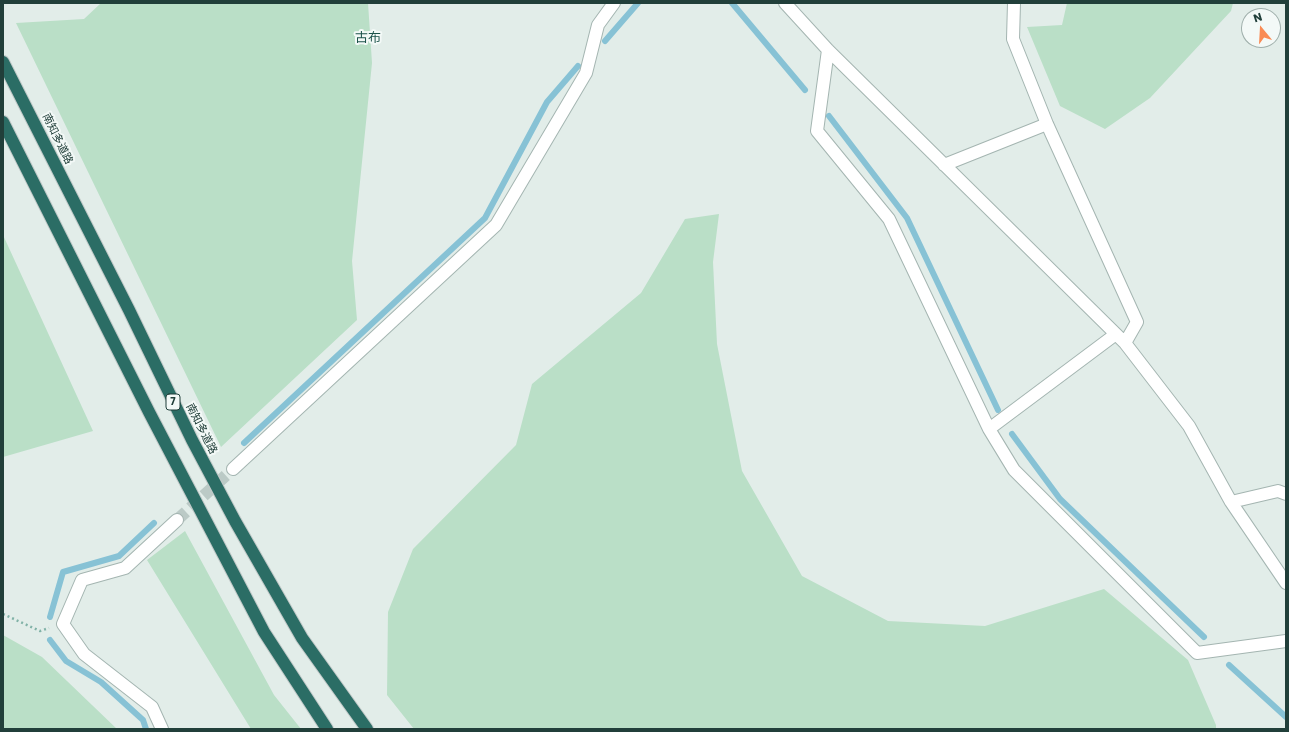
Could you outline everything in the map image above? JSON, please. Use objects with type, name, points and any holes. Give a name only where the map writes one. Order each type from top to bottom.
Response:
[{"type":"highway","name":"南知多道路","points":[[3,62],[129,310],[192,440],[235,521],[302,638],[367,729]]},
{"type":"highway","name":"7","points":[[3,122],[152,418],[264,632],[327,729]]},
{"type":"street","points":[[233,469],[496,225],[586,73],[598,25],[614,3]]},
{"type":"street","points":[[785,3],[828,50],[1125,343],[1189,426],[1231,502],[1286,583]]},
{"type":"street","points":[[1014,3],[1013,39],[1047,124],[1137,322],[1125,343]]},
{"type":"street","points":[[828,50],[817,131],[889,219],[989,429],[1014,470],[1197,653],[1286,640]]},
{"type":"street","points":[[944,165],[1047,124]]},
{"type":"street","points":[[989,429],[1116,334]]},
{"type":"street","points":[[1231,502],[1278,491],[1286,494]]},
{"type":"street","points":[[162,729],[152,707],[84,654],[63,624],[82,580],[125,568],[177,520]]},
{"type":"path","points":[[3,614],[40,631],[63,624]]},
{"type":"green space","points":[[101,3],[368,3],[372,63],[352,261],[357,320],[221,447],[16,23],[84,19]]},
{"type":"green space","points":[[1067,3],[1233,3],[1231,11],[1150,98],[1105,129],[1060,106],[1027,27],[1062,25]]},
{"type":"green space","points":[[719,214],[713,262],[717,344],[742,471],[802,576],[888,621],[985,626],[1104,589],[1188,660],[1216,725],[1216,729],[414,729],[387,695],[388,612],[413,549],[516,445],[532,384],[641,293],[685,219]]},
{"type":"green space","points":[[3,235],[93,431],[3,457]]},
{"type":"green space","points":[[185,531],[274,695],[301,729],[251,729],[147,560]]},
{"type":"green space","points":[[3,635],[42,657],[117,729],[3,729]]},
{"type":"waterway","points":[[605,41],[638,3]]},
{"type":"waterway","points":[[732,3],[805,90]]},
{"type":"waterway","points":[[244,443],[485,218],[547,102],[578,66]]},
{"type":"waterway","points":[[829,116],[907,218],[998,410]]},
{"type":"waterway","points":[[1012,434],[1060,499],[1204,637]]},
{"type":"waterway","points":[[50,617],[63,572],[119,556],[154,523]]},
{"type":"waterway","points":[[50,640],[66,661],[101,682],[143,720],[146,729]]},
{"type":"waterway","points":[[1229,665],[1286,717]]},
{"type":"tunnel","points":[[177,520],[233,469]]},
{"type":"district","name":"古布","points":[[368,39]]}]
